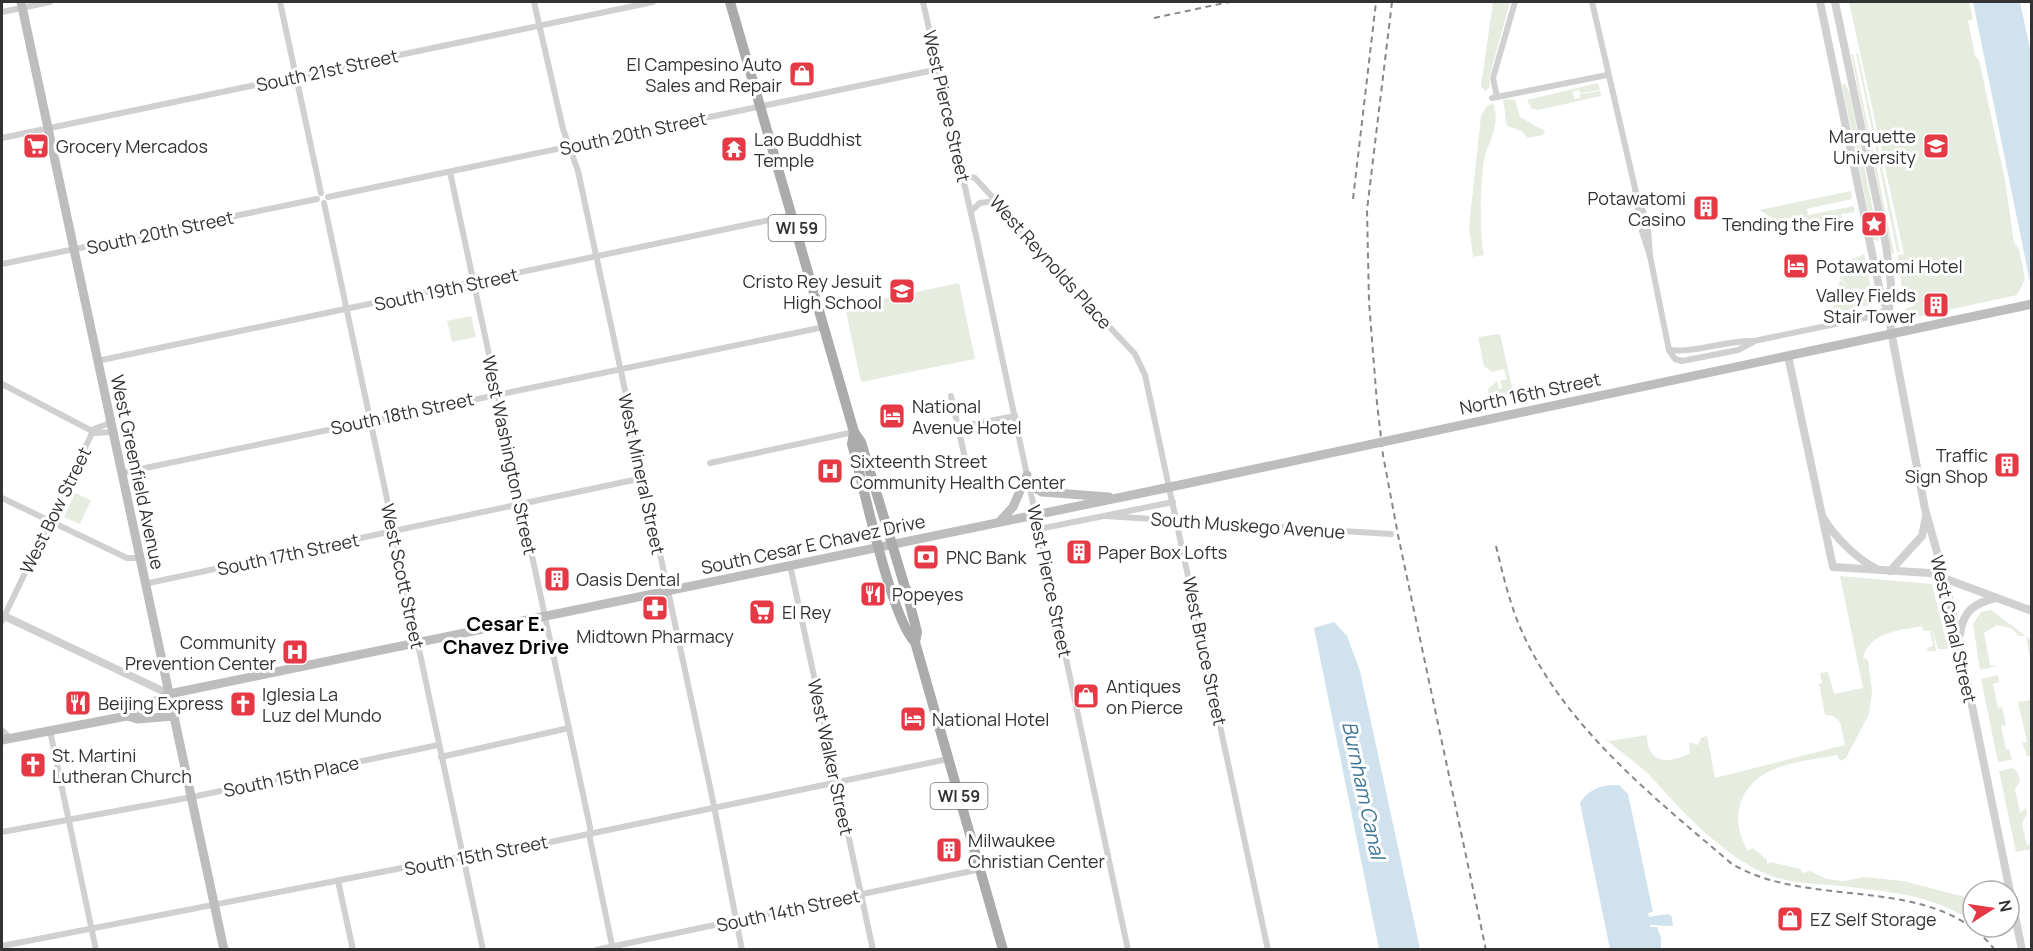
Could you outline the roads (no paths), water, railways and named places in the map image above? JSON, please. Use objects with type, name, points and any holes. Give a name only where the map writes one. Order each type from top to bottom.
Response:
[{"type":"main road","name":"WI 59","points":[[730,2],[825,326],[854,432],[852,444],[892,545],[908,597],[917,632],[915,642],[1003,950]]},
{"type":"main road","name":"West Greenfield Avenue","points":[[22,4],[120,473],[224,950]]},
{"type":"main road","name":"North 16th Street","points":[[1036,514],[2031,304]]},
{"type":"main road","points":[[998,522],[1013,507],[1027,475]]},
{"type":"main road","points":[[1030,485],[1037,491],[1117,498]]},
{"type":"main road","name":"WI 59","points":[[871,496],[879,547],[908,636],[915,642]]},
{"type":"main road","name":"South Cesar E Chavez Drive","points":[[6,739],[127,716],[170,694],[1036,514]]},
{"type":"main road","points":[[895,599],[908,597]]},
{"type":"main road","points":[[127,716],[137,719],[168,714],[174,716]]},
{"type":"street","points":[[2,12],[22,4],[50,2]]},
{"type":"street","points":[[280,2],[323,200]]},
{"type":"street","name":"West Mineral Street","points":[[534,2],[569,147],[578,171],[742,950]]},
{"type":"street","name":"South 21st Street","points":[[2,138],[653,2]]},
{"type":"street","name":"West Pierce Street","points":[[923,2],[971,211],[1128,950]]},
{"type":"street","points":[[1515,2],[1493,78],[1494,97],[1608,75]]},
{"type":"street","points":[[1592,2],[1643,220]]},
{"type":"street","name":"West Canal Street","points":[[1820,2],[1882,301],[1889,308]]},
{"type":"street","name":"West Canal Street","points":[[1835,2],[1888,258],[1892,298],[1889,308],[1926,515],[1944,577],[1959,642],[2022,950]]},
{"type":"street","points":[[1825,31],[1840,27]]},
{"type":"street","name":"South 20th Street","points":[[2,264],[323,200],[939,69]]},
{"type":"street","points":[[1835,78],[1850,75]]},
{"type":"street","name":"West Washington Street","points":[[450,172],[569,728],[613,948]]},
{"type":"street","name":"West Reynolds Place","points":[[963,175],[975,178],[1051,265],[1135,354]]},
{"type":"street","name":"West Scott Street","points":[[323,200],[483,950]]},
{"type":"street","points":[[971,211],[980,203],[996,201]]},
{"type":"street","name":"South 19th Street","points":[[97,361],[793,215]]},
{"type":"street","points":[[1645,230],[1670,350],[1675,359],[1682,361],[1738,350],[1754,341]]},
{"type":"street","points":[[1670,350],[1688,351],[1736,341],[1754,341],[1874,316],[1889,308]]},
{"type":"street","name":"South 18th Street","points":[[120,473],[825,326]]},
{"type":"street","name":"West Bruce Street","points":[[1135,354],[1145,375],[1178,520],[1268,950]]},
{"type":"street","points":[[1788,356],[1833,567],[1944,577],[2031,611]]},
{"type":"street","points":[[2,384],[100,434],[111,427]]},
{"type":"street","points":[[951,396],[965,458]]},
{"type":"street","points":[[958,427],[1015,416]]},
{"type":"street","name":"West Bow Street","points":[[2,617],[51,521],[93,431]]},
{"type":"street","points":[[710,463],[854,432]]},
{"type":"street","name":"South 17th Street","points":[[144,584],[643,478]]},
{"type":"street","points":[[2,498],[127,558],[139,558]]},
{"type":"street","name":"South Muskego Avenue","points":[[1039,529],[1173,502]]},
{"type":"street","points":[[1822,515],[1836,534],[1867,564],[1879,570]]},
{"type":"street","points":[[1890,571],[1922,536],[1926,515]]},
{"type":"street","name":"South Muskego Avenue","points":[[1105,516],[1391,534]]},
{"type":"street","name":"West Walker Street","points":[[790,565],[873,950]]},
{"type":"street","points":[[1959,642],[1962,622],[1967,612],[1977,603],[1997,598]]},
{"type":"street","points":[[2,617],[170,694]]},
{"type":"street","points":[[441,757],[569,728]]},
{"type":"street","points":[[2,730],[6,739]]},
{"type":"street","points":[[50,731],[96,950]]},
{"type":"street","name":"South 15th Place","points":[[2,832],[192,797],[438,745]]},
{"type":"street","name":"South 15th Street","points":[[2,946],[338,881],[462,858],[474,858],[948,759]]},
{"type":"street","name":"South 14th Street","points":[[596,950],[981,869]]},
{"type":"street","points":[[338,881],[353,950]]},
{"type":"water","points":[[1973,2],[2020,2],[2032,58],[2031,287]]},
{"type":"water","name":"Burnham Canal","points":[[1334,622],[1347,636],[1360,671],[1420,949],[1379,949],[1314,628]]},
{"type":"water","points":[[1619,785],[1628,794],[1653,912],[1648,913],[1649,917],[1668,914],[1672,917],[1673,926],[1650,925],[1650,927],[1657,927],[1661,938],[1661,949],[1610,949],[1580,803],[1596,788]]},
{"type":"railway","points":[[1154,18],[1229,2]]},
{"type":"railway","points":[[1353,199],[1376,2]]},
{"type":"railway","points":[[1392,2],[1367,210],[1369,302],[1377,403],[1383,455],[1398,535],[1486,950]]},
{"type":"railway","points":[[1496,546],[1517,620],[1535,657],[1556,691],[1582,724],[1639,783],[1732,864],[1764,878],[1798,886],[1871,895],[1939,910],[1969,926],[1995,950]]},
{"type":"place","name":"El Campesino Auto Sales and Repair","points":[[802,74]]},
{"type":"place","name":"Grocery Mercados","points":[[36,146]]},
{"type":"place","name":"Marquette University","points":[[1936,146]]},
{"type":"place","name":"Lao Buddhist Temple","points":[[734,149]]},
{"type":"place","name":"Potawatomi Casino","points":[[1706,208]]},
{"type":"place","name":"Tending the Fire","points":[[1874,224]]},
{"type":"place","name":"Potawatomi Hotel","points":[[1796,266]]},
{"type":"place","name":"Cristo Rey Jesuit High School","points":[[902,291]]},
{"type":"place","name":"Valley Fields Stair Tower","points":[[1936,305]]},
{"type":"place","name":"National Avenue Hotel","points":[[892,416]]},
{"type":"place","name":"Traffic Sign Shop","points":[[2007,465]]},
{"type":"place","name":"Sixteenth Street Community Health Center","points":[[830,471]]},
{"type":"place","name":"Paper Box Lofts","points":[[1079,552]]},
{"type":"place","name":"PNC Bank","points":[[926,557]]},
{"type":"place","name":"Oasis Dental","points":[[557,579]]},
{"type":"place","name":"Popeyes","points":[[873,594]]},
{"type":"place","name":"Midtown Pharmacy","points":[[655,608]]},
{"type":"place","name":"El Rey","points":[[762,612]]},
{"type":"place","name":"Community Prevention Center","points":[[295,652]]},
{"type":"place","name":"Antiques on Pierce","points":[[1086,696]]},
{"type":"place","name":"Beijing Express","points":[[78,703]]},
{"type":"place","name":"Iglesia La Luz del Mundo","points":[[243,704]]},
{"type":"place","name":"National Hotel","points":[[913,719]]},
{"type":"place","name":"St. Martini Lutheran Church","points":[[33,765]]},
{"type":"place","name":"Milwaukee Christian Center","points":[[949,850]]},
{"type":"place","name":"EZ Self Storage","points":[[1790,919]]},
{"type":"district","name":"Cesar E. Chavez Drive","points":[[506,634]]}]
